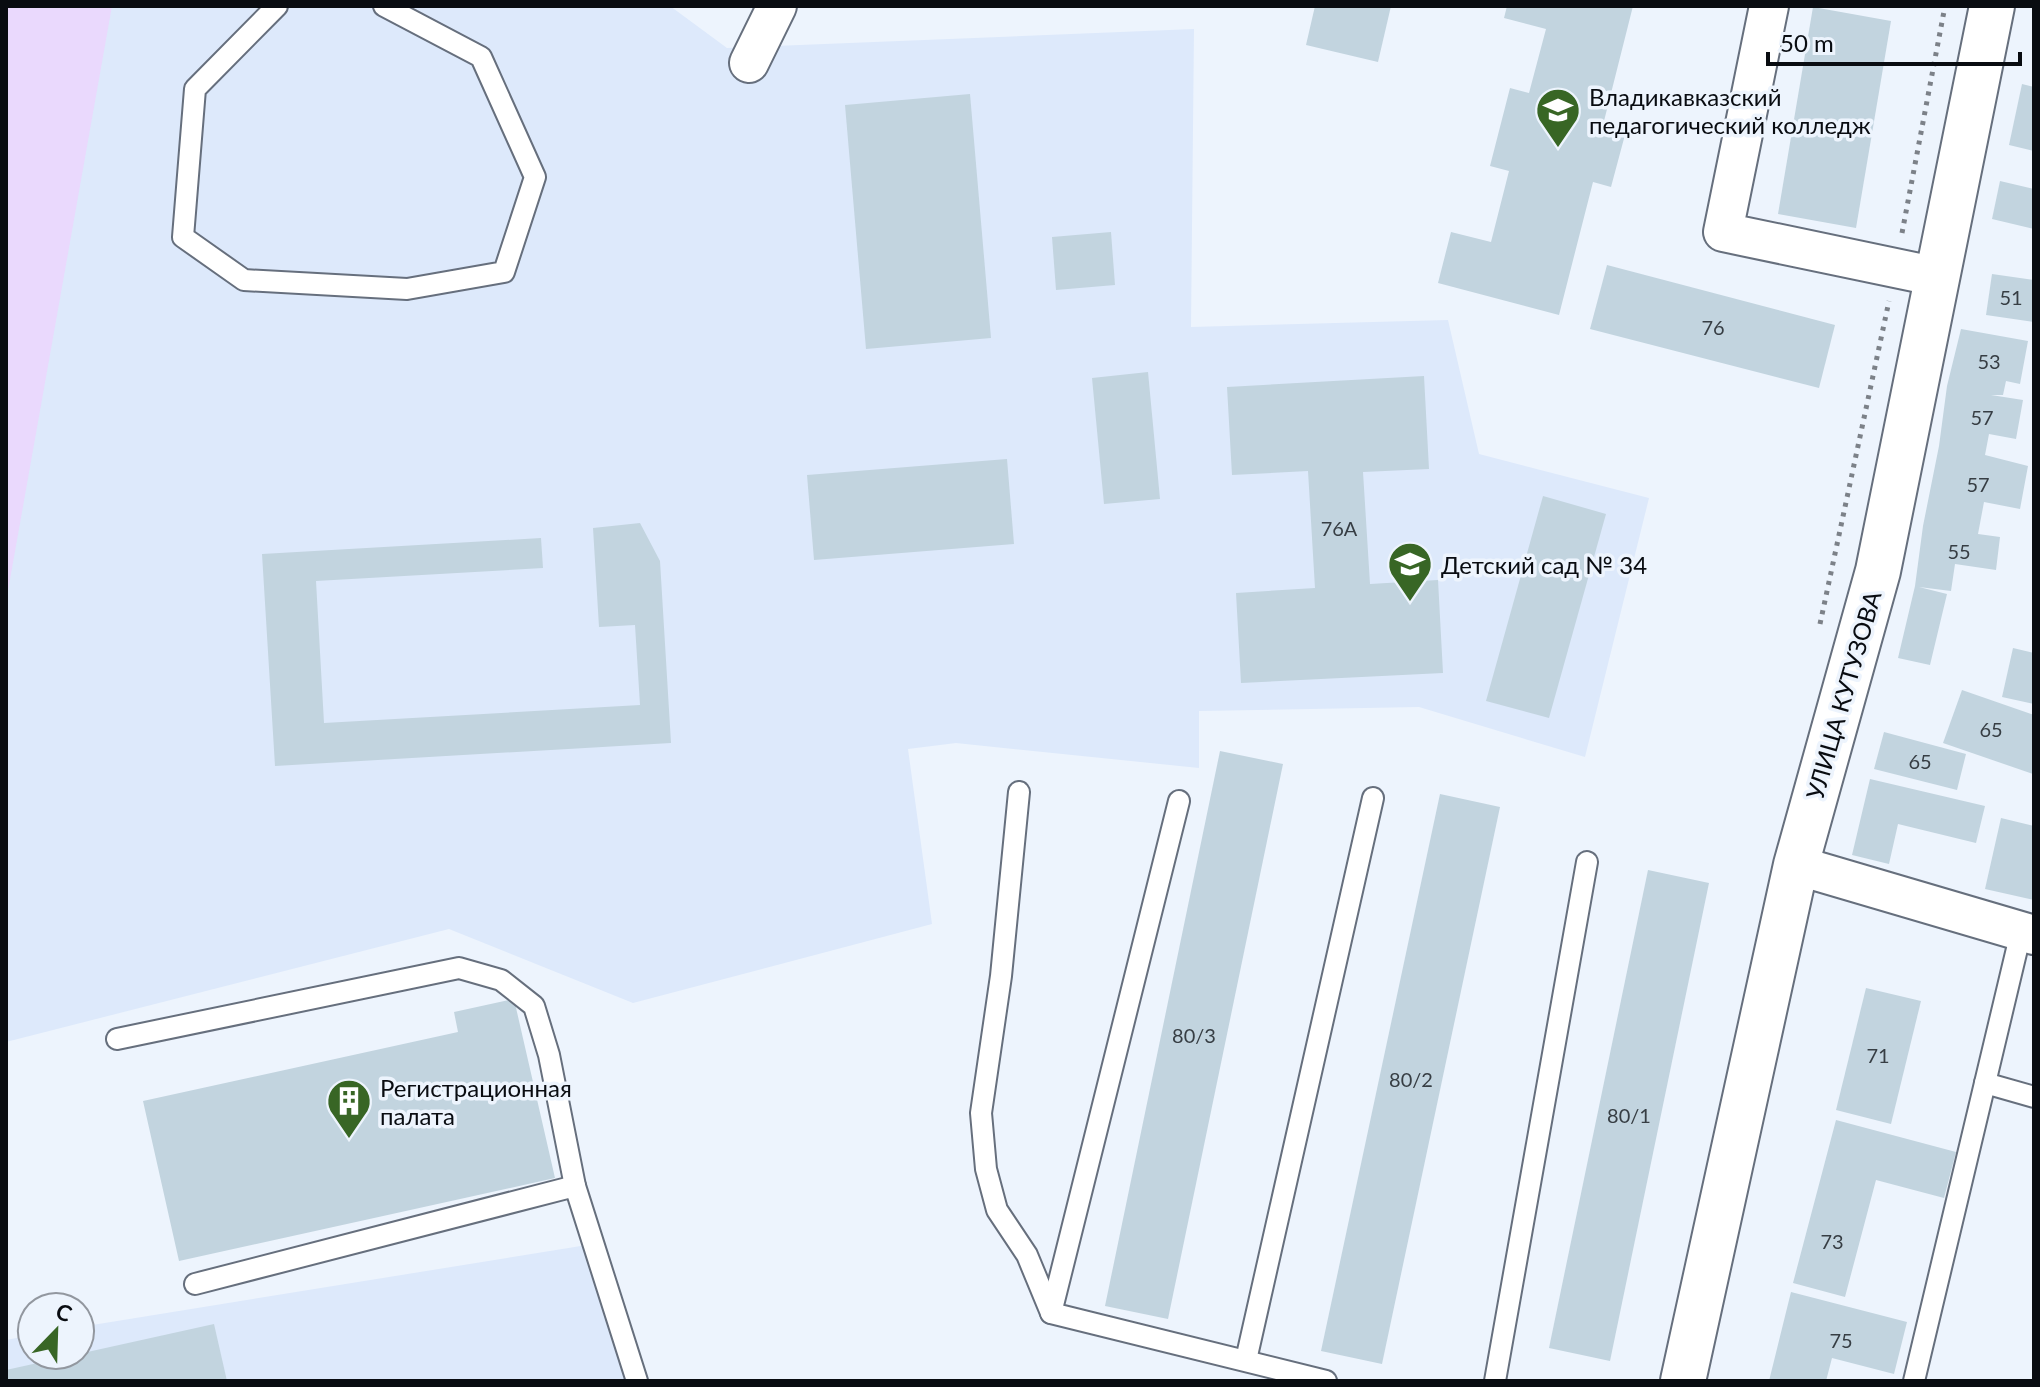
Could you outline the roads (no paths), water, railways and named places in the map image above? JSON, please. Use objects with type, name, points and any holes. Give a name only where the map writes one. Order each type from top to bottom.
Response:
[{"type":"street","points":[[749,63],[777,6]]},
{"type":"street","points":[[1769,6],[1723,232],[1938,277]]},
{"type":"street","name":"УЛИЦА КУТУЗОВА","points":[[1683,1381],[1796,865],[1878,571],[1992,6]]},
{"type":"street","points":[[1796,865],[2027,933]]},
{"type":"lane","points":[[277,6],[195,89],[183,237],[244,280],[407,289],[504,272],[535,177],[523,150],[481,57],[384,6]]},
{"type":"lane","points":[[1019,792],[1001,976],[981,1113],[986,1169],[997,1210],[1027,1255],[1051,1313]]},
{"type":"lane","points":[[1246,1360],[1373,798]]},
{"type":"lane","points":[[1051,1313],[1179,801]]},
{"type":"lane","points":[[1495,1381],[1587,862]]},
{"type":"lane","points":[[1914,1381],[1985,1083],[2027,933]]},
{"type":"lane","points":[[117,1039],[459,968],[501,980],[534,1006],[549,1055],[575,1186],[637,1381]]},
{"type":"lane","points":[[1985,1083],[2034,1097]]},
{"type":"lane","points":[[195,1284],[575,1186]]},
{"type":"lane","points":[[1051,1313],[1326,1381]]},
{"type":"place","name":"Владикавказский педагогический колледж","points":[[1558,149]]},
{"type":"place","name":"Детский сад № 34","points":[[1410,603]]},
{"type":"place","name":"Регистрационная палата","points":[[349,1140]]}]
